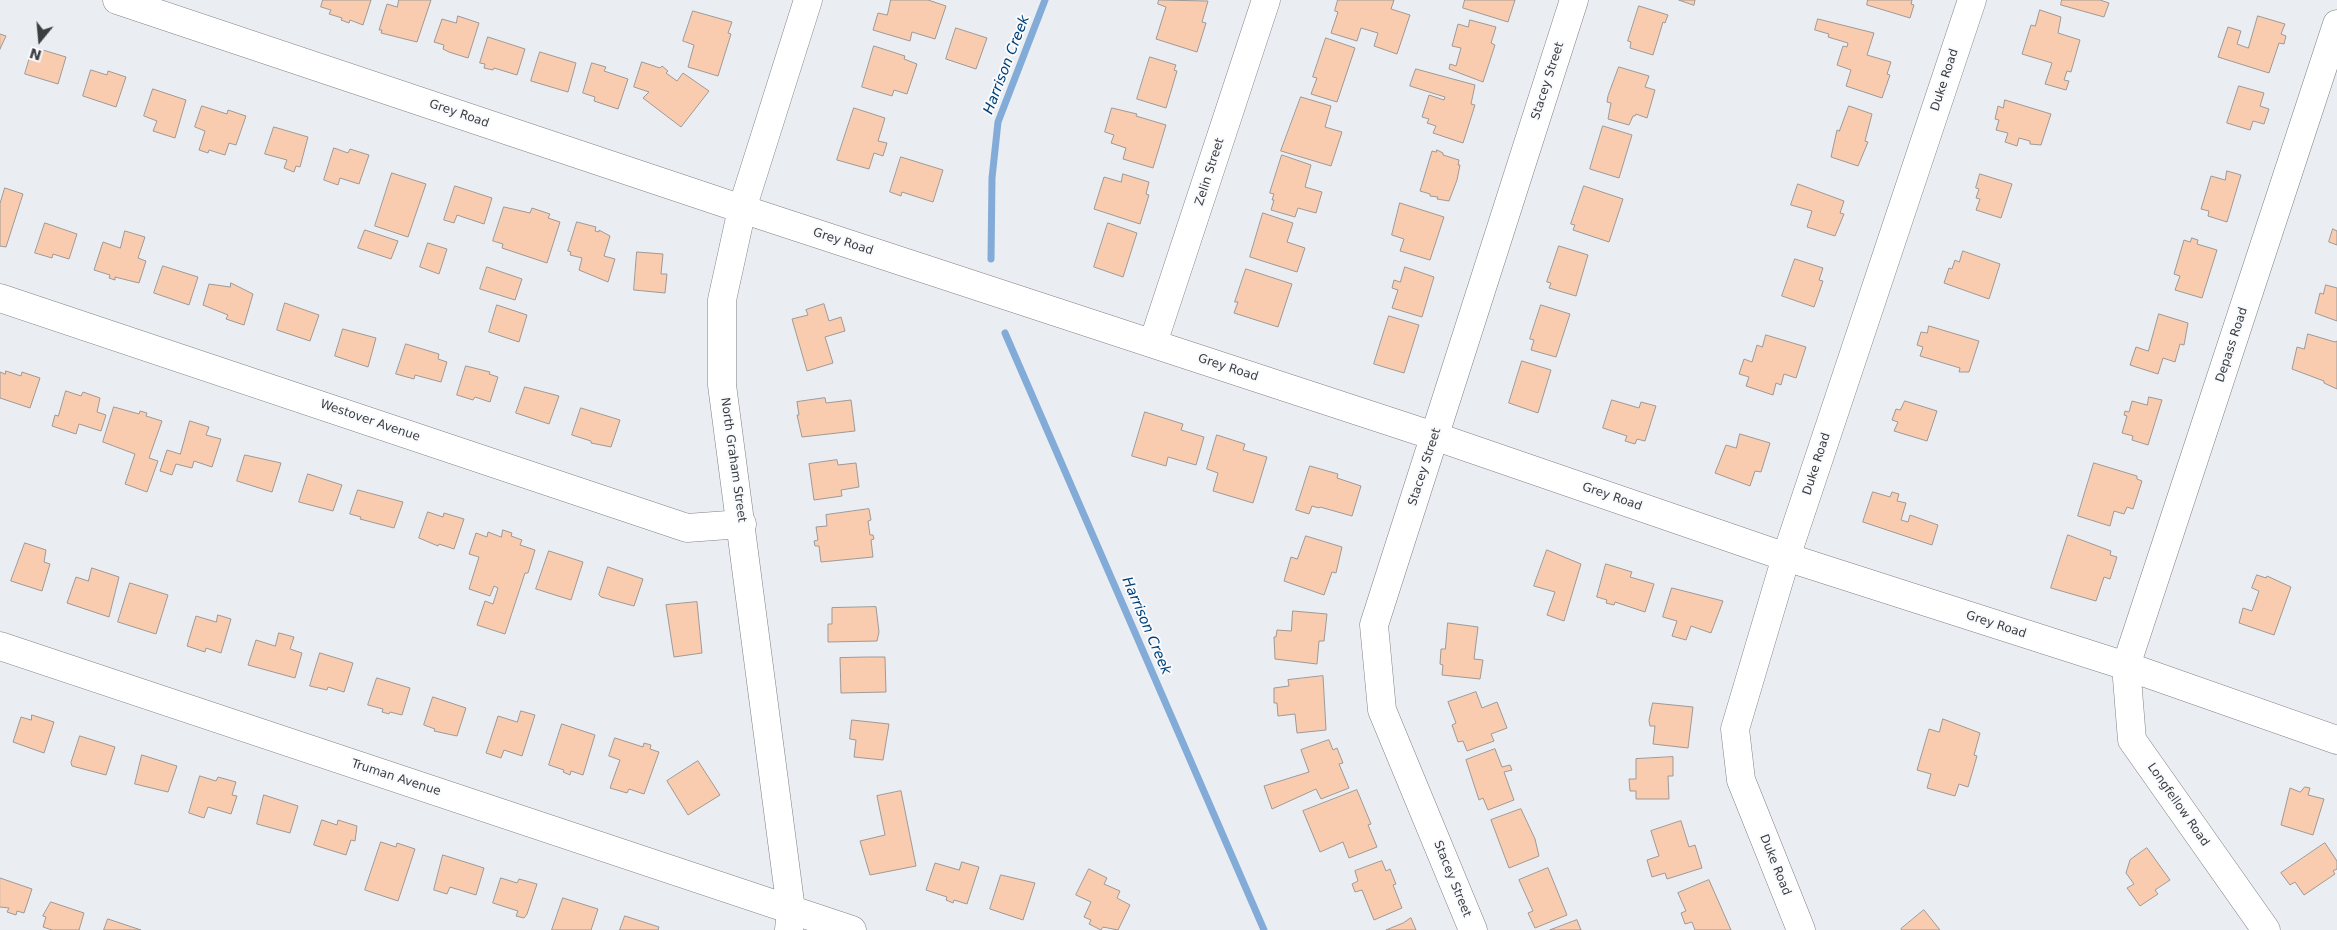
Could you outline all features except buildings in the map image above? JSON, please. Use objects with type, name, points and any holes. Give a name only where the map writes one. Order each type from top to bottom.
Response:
[{"type":"street","name":"Grey Road","points":[[118,0],[177,9],[742,209],[1434,436],[1786,557],[2126,666],[2337,740]]},
{"type":"street","name":"North Graham Street","points":[[790,920],[742,524],[722,385],[722,300],[742,209],[808,0]]},
{"type":"street","name":"Zelin Street","points":[[1153,343],[1266,0]]},
{"type":"street","name":"Stacey Street","points":[[1472,930],[1382,710],[1374,625],[1574,0]]},
{"type":"street","name":"Duke Road","points":[[1801,930],[1741,780],[1735,729],[1786,557],[1972,0]]},
{"type":"street","name":"Depass Road","points":[[2126,666],[2337,24]]},
{"type":"street","name":"Westover Avenue","points":[[0,298],[687,528],[742,524]]},
{"type":"street","name":"Truman Avenue","points":[[0,646],[790,920],[852,930]]},
{"type":"street","name":"Longfellow Road","points":[[2126,666],[2132,740],[2266,930]]},
{"type":"waterway","name":"Harrison Creek","points":[[991,259],[992,178],[998,122],[1045,0]]},
{"type":"waterway","name":"Harrison Creek","points":[[1005,333],[1264,930]]}]
